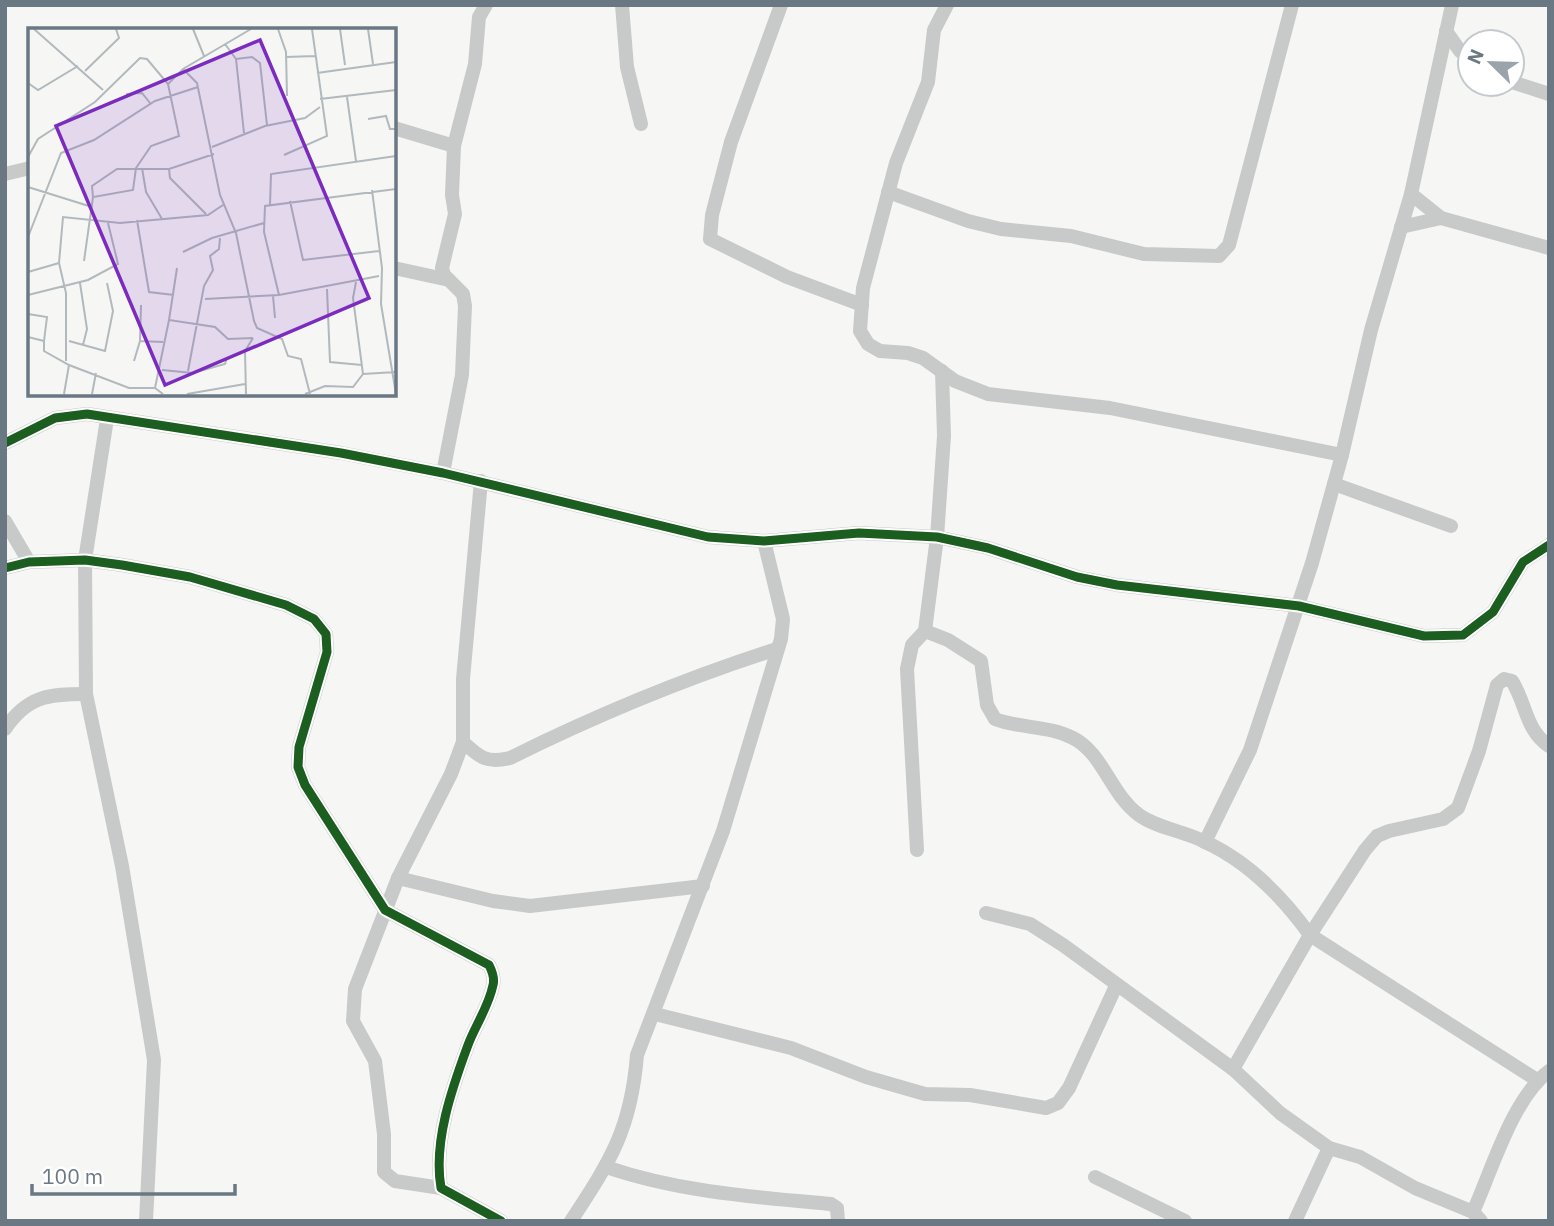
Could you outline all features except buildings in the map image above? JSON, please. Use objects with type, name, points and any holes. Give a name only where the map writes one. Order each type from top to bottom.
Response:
[{"type":"street","points":[[443,473],[462,375],[464,294],[449,280],[442,268],[454,214],[454,145],[475,64],[480,17],[486,5]]},
{"type":"street","points":[[622,5],[627,67],[640,124]]},
{"type":"street","points":[[781,5],[731,142],[712,215],[710,239],[787,277],[862,305]]},
{"type":"street","points":[[947,5],[934,30],[928,82],[907,128],[863,288],[860,331],[868,344],[880,351],[908,353],[971,390],[988,394],[1110,408],[1342,455]]},
{"type":"street","points":[[888,192],[968,221],[1001,229],[1071,236],[1144,254],[1219,256],[1229,245],[1292,5]]},
{"type":"street","points":[[1205,842],[1251,750],[1299,606],[1342,455],[1371,330],[1411,194],[1451,5]]},
{"type":"street","points":[[1446,30],[1456,45]]},
{"type":"street","points":[[1526,87],[1549,94]]},
{"type":"street","points":[[396,129],[454,145]]},
{"type":"street","points":[[5,174],[28,168]]},
{"type":"street","points":[[1411,194],[1441,218],[1549,248]]},
{"type":"street","points":[[1401,227],[1441,218]]},
{"type":"street","points":[[396,268],[449,280]]},
{"type":"street","points":[[918,850],[907,669],[912,645],[925,631],[937,537],[944,436],[942,371]]},
{"type":"street","points":[[5,443],[55,418],[86,414],[316,449],[443,473],[708,537],[764,541],[859,533],[937,537],[988,548],[1077,577],[1117,585],[1299,606],[1424,636],[1463,635],[1493,612],[1523,562],[1549,545]]},
{"type":"street","points":[[107,419],[85,560],[86,694],[122,866],[155,1060],[146,1221]]},
{"type":"street","points":[[481,481],[463,679],[463,742],[451,775],[398,878],[385,910],[355,989],[353,1021],[374,1062],[384,1134],[384,1172],[395,1181],[441,1188],[493,1219]]},
{"type":"street","points":[[1334,484],[1451,526]]},
{"type":"street","points":[[5,521],[29,562]]},
{"type":"street","points":[[571,1221],[606,1167],[631,1109],[637,1055],[655,1014],[723,831],[777,649],[783,619],[764,541]]},
{"type":"street","points":[[5,568],[29,562],[85,560],[190,577],[286,605],[314,619],[326,634],[327,652],[299,747],[298,767],[304,785],[385,910],[489,965],[493,974],[494,985],[468,1046],[452,1095],[440,1145],[441,1188]]},
{"type":"street","points":[[925,631],[966,650],[981,662],[987,705],[995,719],[1012,725],[1045,727],[1075,738],[1093,756],[1138,814],[1231,855],[1286,901],[1310,935],[1543,1076],[1517,1112],[1477,1216],[1415,1188],[1360,1157],[1329,1147],[1280,1113],[1233,1069],[1063,945],[1030,925],[986,913]]},
{"type":"street","points":[[463,742],[482,759],[495,762],[510,758],[600,713],[677,682],[777,649]]},
{"type":"street","points":[[1233,1069],[1310,935],[1377,836],[1443,819],[1458,807],[1479,751],[1497,685],[1504,679],[1512,681],[1519,693],[1535,737],[1549,746]]},
{"type":"street","points":[[5,729],[16,714],[47,695],[86,694]]},
{"type":"street","points":[[398,878],[493,901],[530,906],[703,886]]},
{"type":"street","points":[[655,1014],[791,1048],[866,1077],[925,1094],[970,1096],[1046,1108],[1058,1103],[1069,1088],[1116,986]]},
{"type":"street","points":[[1295,1221],[1329,1147]]},
{"type":"street","points":[[606,1167],[665,1185],[725,1195],[831,1204],[837,1208],[838,1221]]},
{"type":"street","points":[[1095,1177],[1185,1221]]},
{"type":"cycle path","points":[[5,443],[55,418],[87,414],[341,453],[443,473],[708,537],[764,541],[859,533],[937,537],[988,548],[1077,577],[1117,585],[1299,606],[1424,636],[1463,635],[1493,612],[1523,562],[1549,545]]},
{"type":"cycle path","points":[[5,568],[29,562],[85,560],[190,577],[286,605],[314,619],[326,634],[327,652],[299,747],[298,767],[305,785],[385,910],[490,967],[494,980],[491,993],[456,1079],[442,1134],[439,1170],[441,1188],[501,1221]]}]
